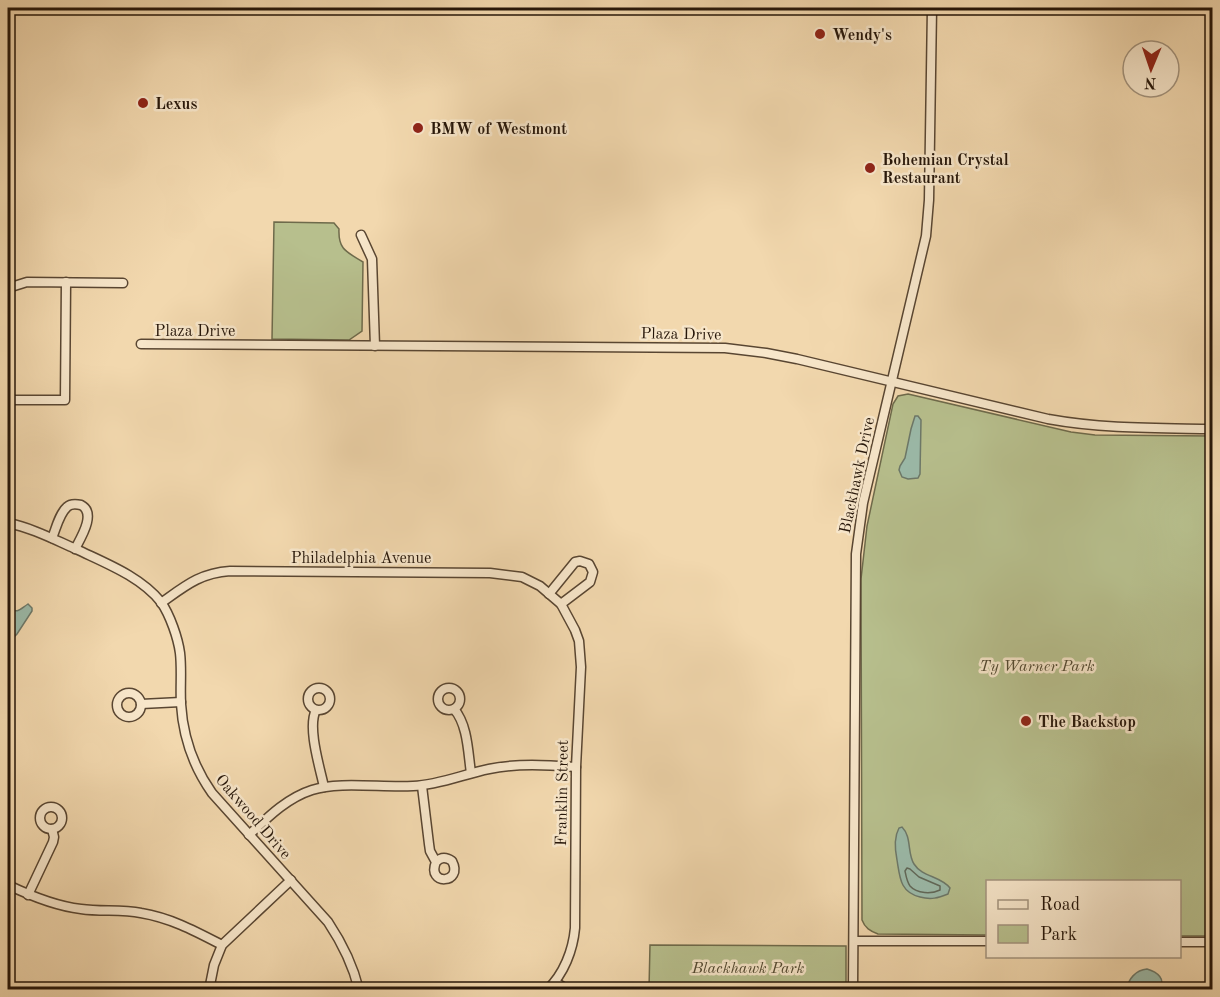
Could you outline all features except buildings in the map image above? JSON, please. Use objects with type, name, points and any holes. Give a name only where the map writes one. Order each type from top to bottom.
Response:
[{"type":"street","name":"Blackhawk Drive","points":[[853,990],[856,554],[863,503],[923,255],[929,215],[932,8]]},
{"type":"street","points":[[361,235],[372,259],[375,346]]},
{"type":"street","points":[[8,288],[27,282],[123,283]]},
{"type":"street","points":[[8,400],[65,400],[66,282]]},
{"type":"street","name":"Plaza Drive","points":[[141,344],[725,348],[766,353],[1074,424],[1123,428],[1212,429]]},
{"type":"street","points":[[52,538],[64,510],[74,504],[80,505],[88,514],[88,520],[75,549]]},
{"type":"street","name":"Oakwood Drive","points":[[8,523],[52,538],[131,577],[161,603],[178,644],[183,726],[194,763],[212,793],[328,922],[349,959],[359,990]]},
{"type":"street","points":[[549,594],[575,562],[590,564],[593,572],[590,582],[561,604]]},
{"type":"street","name":"Philadelphia Avenue","points":[[161,603],[198,578],[230,571],[490,573],[522,577],[540,586],[561,604]]},
{"type":"street","name":"Franklin Street","points":[[547,990],[555,982],[572,948],[575,928],[576,767],[581,655],[575,630],[561,604]]},
{"type":"street","points":[[141,704],[181,702]]},
{"type":"street","points":[[454,709],[458,713],[464,730],[471,773]]},
{"type":"street","points":[[316,710],[313,731],[324,787]]},
{"type":"street","points":[[249,835],[287,802],[324,787],[422,786],[471,773],[511,766],[576,767]]},
{"type":"street","points":[[422,786],[430,851],[436,862]]},
{"type":"street","points":[[28,895],[53,842],[52,829]]},
{"type":"street","points":[[209,990],[214,965],[222,945],[291,880]]},
{"type":"street","points":[[8,885],[28,895],[69,908],[140,913],[165,918],[192,928],[222,945]]},
{"type":"street","points":[[854,941],[986,941]]},
{"type":"street","points":[[1181,942],[1212,942]]},
{"type":"street","points":[[555,982],[568,990]]},
{"type":"green space","points":[[274,222],[334,223],[339,229],[342,246],[348,253],[363,262],[362,331],[349,340],[272,339]]},
{"type":"green space","name":"Ty Warner Park","points":[[908,394],[1071,432],[1095,435],[1212,436],[1212,936],[1181,936],[1181,880],[986,880],[986,935],[878,934],[868,929],[863,923],[861,579],[867,526],[893,404],[898,396]]},
{"type":"green space","name":"Blackhawk Park","points":[[650,945],[846,946],[845,990],[649,989]]},
{"type":"water","points":[[915,416],[921,420],[920,474],[918,478],[908,479],[902,477],[899,470],[905,458]]},
{"type":"water","points":[[28,604],[32,611],[8,643],[8,609],[17,611]]},
{"type":"water","points":[[902,827],[907,835],[914,864],[922,872],[946,884],[950,888],[948,894],[924,898],[913,895],[905,888],[900,878],[895,848],[897,832]]},
{"type":"water","points":[[1147,969],[1160,976],[1162,982],[1159,990],[1127,989],[1133,976]]},
{"type":"place","name":"Wendy's","points":[[820,34]]},
{"type":"place","name":"Lexus","points":[[143,103]]},
{"type":"place","name":"BMW of Westmont","points":[[418,128]]},
{"type":"place","name":"Bohemian Crystal Restaurant","points":[[870,168]]},
{"type":"place","name":"The Backstop","points":[[1026,721]]}]
